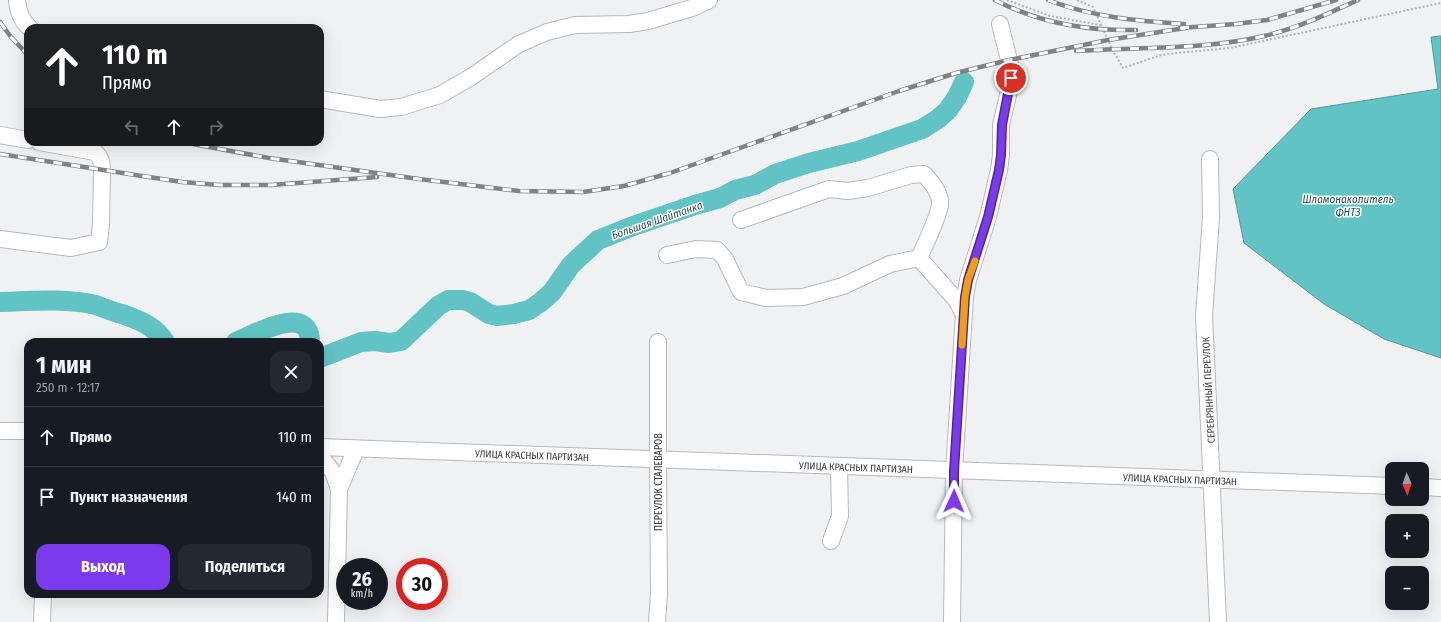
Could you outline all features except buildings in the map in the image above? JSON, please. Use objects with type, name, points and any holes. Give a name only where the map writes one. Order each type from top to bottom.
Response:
[{"type":"street","points":[[17,0],[19,13],[25,24]]},
{"type":"street","points":[[324,100],[380,109],[401,107],[445,92],[471,77],[519,44],[547,32],[575,25],[629,24],[648,21],[695,7],[709,0]]},
{"type":"street","points":[[952,622],[954,471],[963,313],[968,280],[988,217],[999,170],[1002,125],[1009,90],[1011,68],[1000,24]]},
{"type":"street","points":[[0,135],[24,139]]},
{"type":"street","points":[[0,239],[71,248],[99,242],[101,224],[102,162],[95,152],[61,146]]},
{"type":"street","name":"СЕРЕБРЯННЫЙ ПЕРЕУЛОК","points":[[1210,159],[1212,218],[1204,315],[1218,622]]},
{"type":"street","points":[[741,220],[829,189],[848,191],[868,188],[911,175],[924,174],[935,187],[940,204],[928,239],[919,258]]},
{"type":"street","points":[[667,255],[696,248],[717,250],[725,259],[741,292],[766,298],[803,297],[843,286],[890,264],[919,258]]},
{"type":"street","points":[[919,258],[956,301],[963,313]]},
{"type":"street","name":"ПЕРЕУЛОК СТАЛЕВАРОВ","points":[[657,622],[659,594],[658,342]]},
{"type":"street","points":[[14,431],[24,439]]},
{"type":"street","name":"УЛИЦА КРАСНЫХ ПАРТИЗАН","points":[[324,447],[1212,481],[1385,486]]},
{"type":"street","points":[[339,489],[356,449]]},
{"type":"street","points":[[324,461],[333,472],[339,489],[336,622]]},
{"type":"street","points":[[831,542],[840,516],[839,466]]},
{"type":"street","points":[[1429,487],[1441,488]]},
{"type":"street","points":[[42,622],[43,598]]},
{"type":"path","points":[[1007,0],[1033,11],[1050,16],[1101,25]]},
{"type":"path","points":[[1077,0],[1093,7],[1123,68],[1161,55],[1230,48],[1441,3]]},
{"type":"water","name":"Шламонакопитель ФНТЗ","points":[[1441,36],[1441,358],[1384,339],[1324,304],[1244,243],[1233,189],[1311,109],[1438,89],[1431,37]]},
{"type":"waterway","name":"Большая Шайтанка","points":[[324,356],[361,342],[375,341],[389,343],[401,341],[438,306],[448,300],[463,300],[470,302],[489,314],[497,316],[529,310],[552,292],[571,265],[598,240],[633,226],[720,198],[735,190],[755,185],[775,174],[809,163],[858,151],[922,129],[938,119],[948,110],[957,97],[964,82]]},
{"type":"waterway","name":"Большая Шайтанка","points":[[0,302],[72,301],[96,305],[140,321],[146,324],[162,338]]},
{"type":"waterway","name":"Большая Шайтанка","points":[[245,338],[279,324],[291,323],[301,324],[308,330],[309,338]]},
{"type":"railway","points":[[995,0],[1029,15],[1064,24],[1099,29],[1136,30]]},
{"type":"railway","points":[[1048,0],[1064,6],[1098,14],[1132,20],[1184,24]]},
{"type":"railway","points":[[1180,28],[1267,20],[1336,0]]},
{"type":"railway","points":[[1076,51],[1195,46],[1218,44],[1264,36],[1289,29],[1358,0]]},
{"type":"railway","points":[[0,22],[24,51]]},
{"type":"railway","points":[[204,146],[269,158],[419,179],[519,191],[583,192],[624,186],[670,173],[899,91],[956,73],[1009,60],[1108,40],[1185,28]]},
{"type":"railway","points":[[0,154],[182,182],[219,185],[271,185],[377,177]]},
{"type":"slow traffic","points":[[962,345],[965,297],[968,280],[975,261]]},
{"type":"route","points":[[954,501],[954,471],[965,297],[968,280],[988,217],[999,170],[1003,115],[1011,78]]}]
